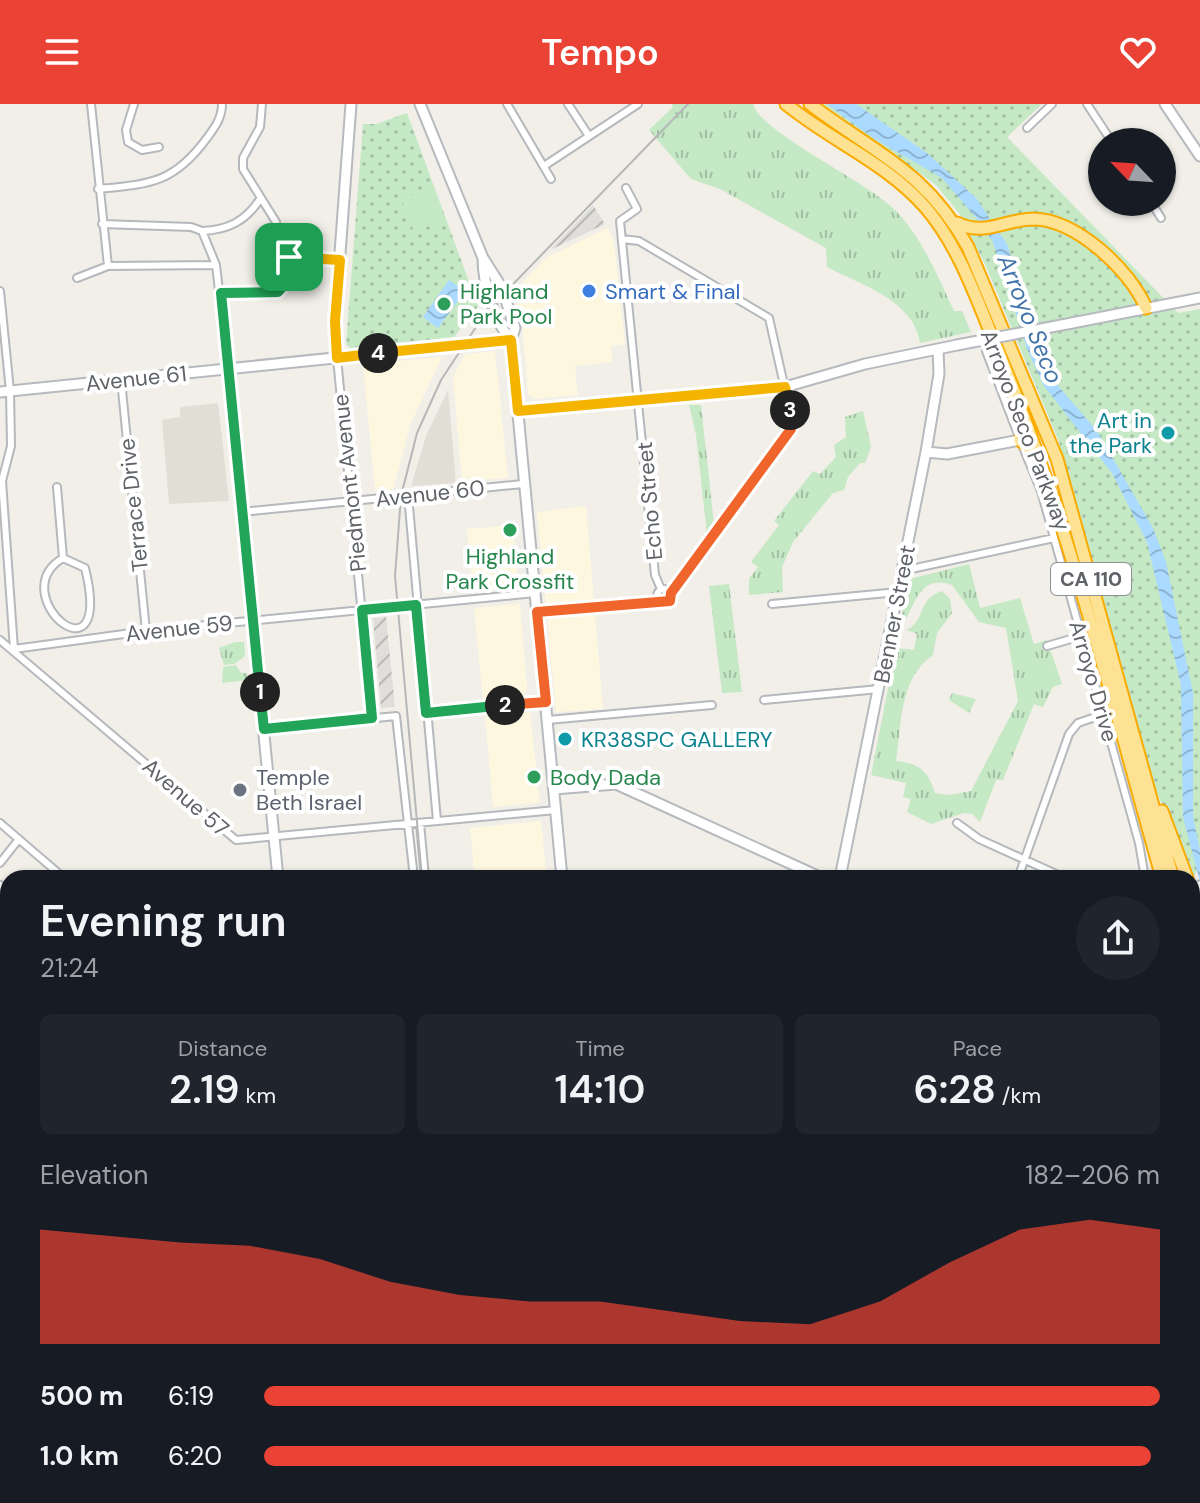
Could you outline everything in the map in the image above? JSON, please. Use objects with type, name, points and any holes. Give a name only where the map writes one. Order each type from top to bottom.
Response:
[{"type":"highway","name":"Arroyo Seco Parkway","points":[[786,104],[885,169],[937,222],[959,258],[1022,408],[1064,526],[1160,870]]},
{"type":"highway","name":"Arroyo Seco Parkway","points":[[810,104],[904,168],[937,198],[953,221],[977,268],[1057,459],[1171,870]]},
{"type":"highway","points":[[953,221],[977,231],[1022,220],[1061,226],[1088,242],[1132,279],[1146,308]]},
{"type":"highway","points":[[977,231],[973,243],[979,256],[977,268]]},
{"type":"highway","points":[[1022,408],[1024,432],[1020,440],[1040,457]]},
{"type":"highway","points":[[1148,785],[1184,870]]},
{"type":"street","points":[[91,104],[108,266]]},
{"type":"street","points":[[134,104],[126,130],[128,142],[142,150],[159,147]]},
{"type":"street","points":[[98,189],[154,182],[181,169],[215,127],[222,104]]},
{"type":"street","points":[[262,104],[260,127],[242,163],[276,222],[280,247],[289,257],[340,260]]},
{"type":"street","name":"Piedmont Avenue","points":[[351,104],[335,321],[372,718]]},
{"type":"street","points":[[420,104],[483,258],[483,275],[491,300],[503,331],[511,340],[561,870]]},
{"type":"street","points":[[507,104],[551,179]]},
{"type":"street","points":[[568,104],[589,136]]},
{"type":"street","points":[[544,166],[638,104]]},
{"type":"street","points":[[1027,128],[1052,104]]},
{"type":"street","points":[[1087,104],[1103,128]]},
{"type":"street","points":[[1165,104],[1200,156]]},
{"type":"street","name":"Echo Street","points":[[626,188],[637,209],[620,221],[655,575],[661,589]]},
{"type":"street","points":[[102,224],[222,230],[240,222],[260,199]]},
{"type":"street","points":[[202,231],[216,265],[221,293],[277,870]]},
{"type":"street","points":[[537,612],[658,600],[668,602],[671,593],[791,429],[769,318],[639,241],[622,239]]},
{"type":"street","points":[[221,293],[278,292],[286,283],[289,257]]},
{"type":"street","points":[[77,278],[108,266],[216,265]]},
{"type":"street","points":[[0,291],[11,446],[2,481],[14,649]]},
{"type":"street","points":[[518,411],[785,387],[865,364],[1200,298]]},
{"type":"street","name":"Avenue 61","points":[[5,392],[511,340]]},
{"type":"street","name":"Benner Street","points":[[842,870],[926,452],[939,374],[938,349]]},
{"type":"street","name":"Arroyo Drive","points":[[986,351],[1041,491],[1139,843],[1144,870]]},
{"type":"street","name":"Terrace Drive","points":[[121,380],[146,631]]},
{"type":"street","points":[[926,452],[947,454],[1020,440]]},
{"type":"street","name":"Avenue 60","points":[[242,512],[523,484]]},
{"type":"street","points":[[57,487],[63,558]]},
{"type":"street","points":[[408,495],[437,821]]},
{"type":"street","points":[[902,571],[1054,538]]},
{"type":"street","points":[[63,558],[85,568],[91,589],[92,611],[86,624],[77,628],[62,625],[52,615],[46,592],[45,576],[52,565],[63,558]]},
{"type":"street","points":[[658,600],[657,594],[661,589],[671,593]]},
{"type":"street","points":[[772,604],[898,592]]},
{"type":"street","name":"Avenue 59","points":[[14,649],[146,631],[536,593]]},
{"type":"street","points":[[77,628],[78,639]]},
{"type":"street","points":[[1047,646],[1081,636]]},
{"type":"street","name":"Avenue 57","points":[[0,640],[236,840],[556,810]]},
{"type":"street","points":[[764,700],[879,689]]},
{"type":"street","points":[[426,713],[546,702]]},
{"type":"street","points":[[548,720],[712,705]]},
{"type":"street","points":[[1021,870],[1069,734],[1078,723],[1104,714]]},
{"type":"street","points":[[264,729],[396,716],[413,870]]},
{"type":"street","points":[[554,789],[616,784],[793,870]]},
{"type":"street","points":[[0,823],[55,870]]},
{"type":"street","points":[[420,823],[424,870]]},
{"type":"street","points":[[957,823],[979,839],[1048,870]]},
{"type":"street","points":[[0,863],[19,839]]},
{"type":"shaded area","points":[[593,205],[605,224],[550,250],[574,225]]},
{"type":"shaded area","points":[[608,228],[614,242],[625,344],[611,346],[612,362],[575,366],[578,398],[574,395],[534,399],[528,394],[522,321],[512,294],[545,258]]},
{"type":"shaded area","points":[[495,351],[508,478],[462,481],[453,377],[465,354]]},
{"type":"shaded area","points":[[442,357],[411,423],[393,489],[375,491],[363,364]]},
{"type":"shaded area","points":[[448,390],[456,483],[411,486],[426,436]]},
{"type":"shaded area","points":[[218,403],[229,501],[169,504],[162,420],[180,417],[180,407]]},
{"type":"shaded area","points":[[586,506],[603,709],[556,712],[537,512]]},
{"type":"shaded area","points":[[513,525],[518,587],[473,590],[467,529]]},
{"type":"shaded area","points":[[520,604],[527,689],[523,695],[483,699],[474,608]]},
{"type":"shaded area","points":[[386,617],[395,707],[381,708],[373,618]]},
{"type":"shaded area","points":[[530,712],[540,802],[493,807],[485,716]]},
{"type":"shaded area","points":[[541,821],[546,870],[474,870],[470,828]]},
{"type":"green space","points":[[672,104],[753,104],[774,129],[882,199],[914,233],[954,311],[962,311],[971,332],[920,343],[916,328],[897,305],[827,267],[826,248],[720,189],[691,179],[649,130],[673,107]]},
{"type":"green space","points":[[823,104],[1042,104],[1007,137],[1178,313],[1200,309],[1200,865],[1197,870],[1189,870],[1180,839],[1177,839],[1151,779],[1059,442],[985,264],[959,213],[936,185]]},
{"type":"green space","points":[[407,113],[478,306],[454,337],[350,348],[346,344],[363,124],[376,124]]},
{"type":"green space","points":[[433,186],[445,220],[414,232],[401,199]]},
{"type":"green space","points":[[689,405],[701,405],[714,524],[707,535],[696,435]]},
{"type":"green space","points":[[863,411],[871,447],[865,463],[860,463],[848,477],[844,490],[833,493],[793,542],[782,567],[783,592],[749,595],[749,579],[758,567],[751,562],[779,525],[774,521],[813,471],[820,474],[836,457],[834,445],[846,437],[845,417]]},
{"type":"green space","points":[[969,564],[980,608],[1020,598],[1034,644],[1047,640],[1062,684],[1053,687],[1043,707],[1034,704],[1003,780],[996,780],[980,822],[972,814],[964,813],[931,824],[907,812],[911,799],[903,797],[906,783],[871,775],[896,648],[914,650],[917,634],[907,630],[917,621],[928,599],[942,591],[950,599],[952,613],[937,633],[933,655],[922,665],[908,689],[896,761],[922,770],[935,793],[949,795],[971,791],[1018,701],[1006,628],[979,622],[952,585],[928,585],[918,595],[907,617],[901,618],[910,579]]},
{"type":"green space","points":[[729,584],[742,692],[722,693],[709,586]]},
{"type":"green space","points":[[244,642],[245,656],[234,664],[224,665],[219,648]]},
{"type":"green space","points":[[236,665],[241,673],[247,673],[248,680],[222,683],[223,667]]},
{"type":"green space","points":[[952,693],[976,699],[969,713],[949,700]]},
{"type":"water","name":"Arroyo Seco","points":[[827,104],[856,104],[927,153],[976,198],[1007,244],[1043,360],[1054,381],[1097,431],[1153,528],[1166,562],[1193,693],[1193,817],[1200,850],[1200,870],[1197,870],[1183,817],[1181,685],[1147,542],[1112,473],[1044,386],[1027,349],[993,242],[942,178],[873,138]]},
{"type":"water","name":"Highland Park Pool","points":[[449,280],[465,291],[438,328],[423,317]]},
{"type":"tram line","points":[[421,870],[395,576],[401,496],[417,433],[441,380],[486,312],[688,104]]},
{"type":"place","name":"Smart & Final","points":[[589,291]]},
{"type":"place","name":"Highland Park Pool","points":[[444,304]]},
{"type":"place","name":"Art in the Park","points":[[1168,433]]},
{"type":"place","name":"Highland Park Crossfit","points":[[510,530]]},
{"type":"place","name":"KR38SPC GALLERY","points":[[565,739]]},
{"type":"place","name":"Body Dada","points":[[534,777]]},
{"type":"place","name":"Temple Beth Israel","points":[[240,790]]},
{"type":"route","points":[[289,257],[340,260],[335,321],[337,358],[511,340],[518,411],[785,387],[793,425],[671,593],[668,602],[658,600],[537,612],[546,702],[426,713],[416,605],[362,610],[372,718],[264,729],[221,293],[278,292],[284,289],[289,257]]}]
